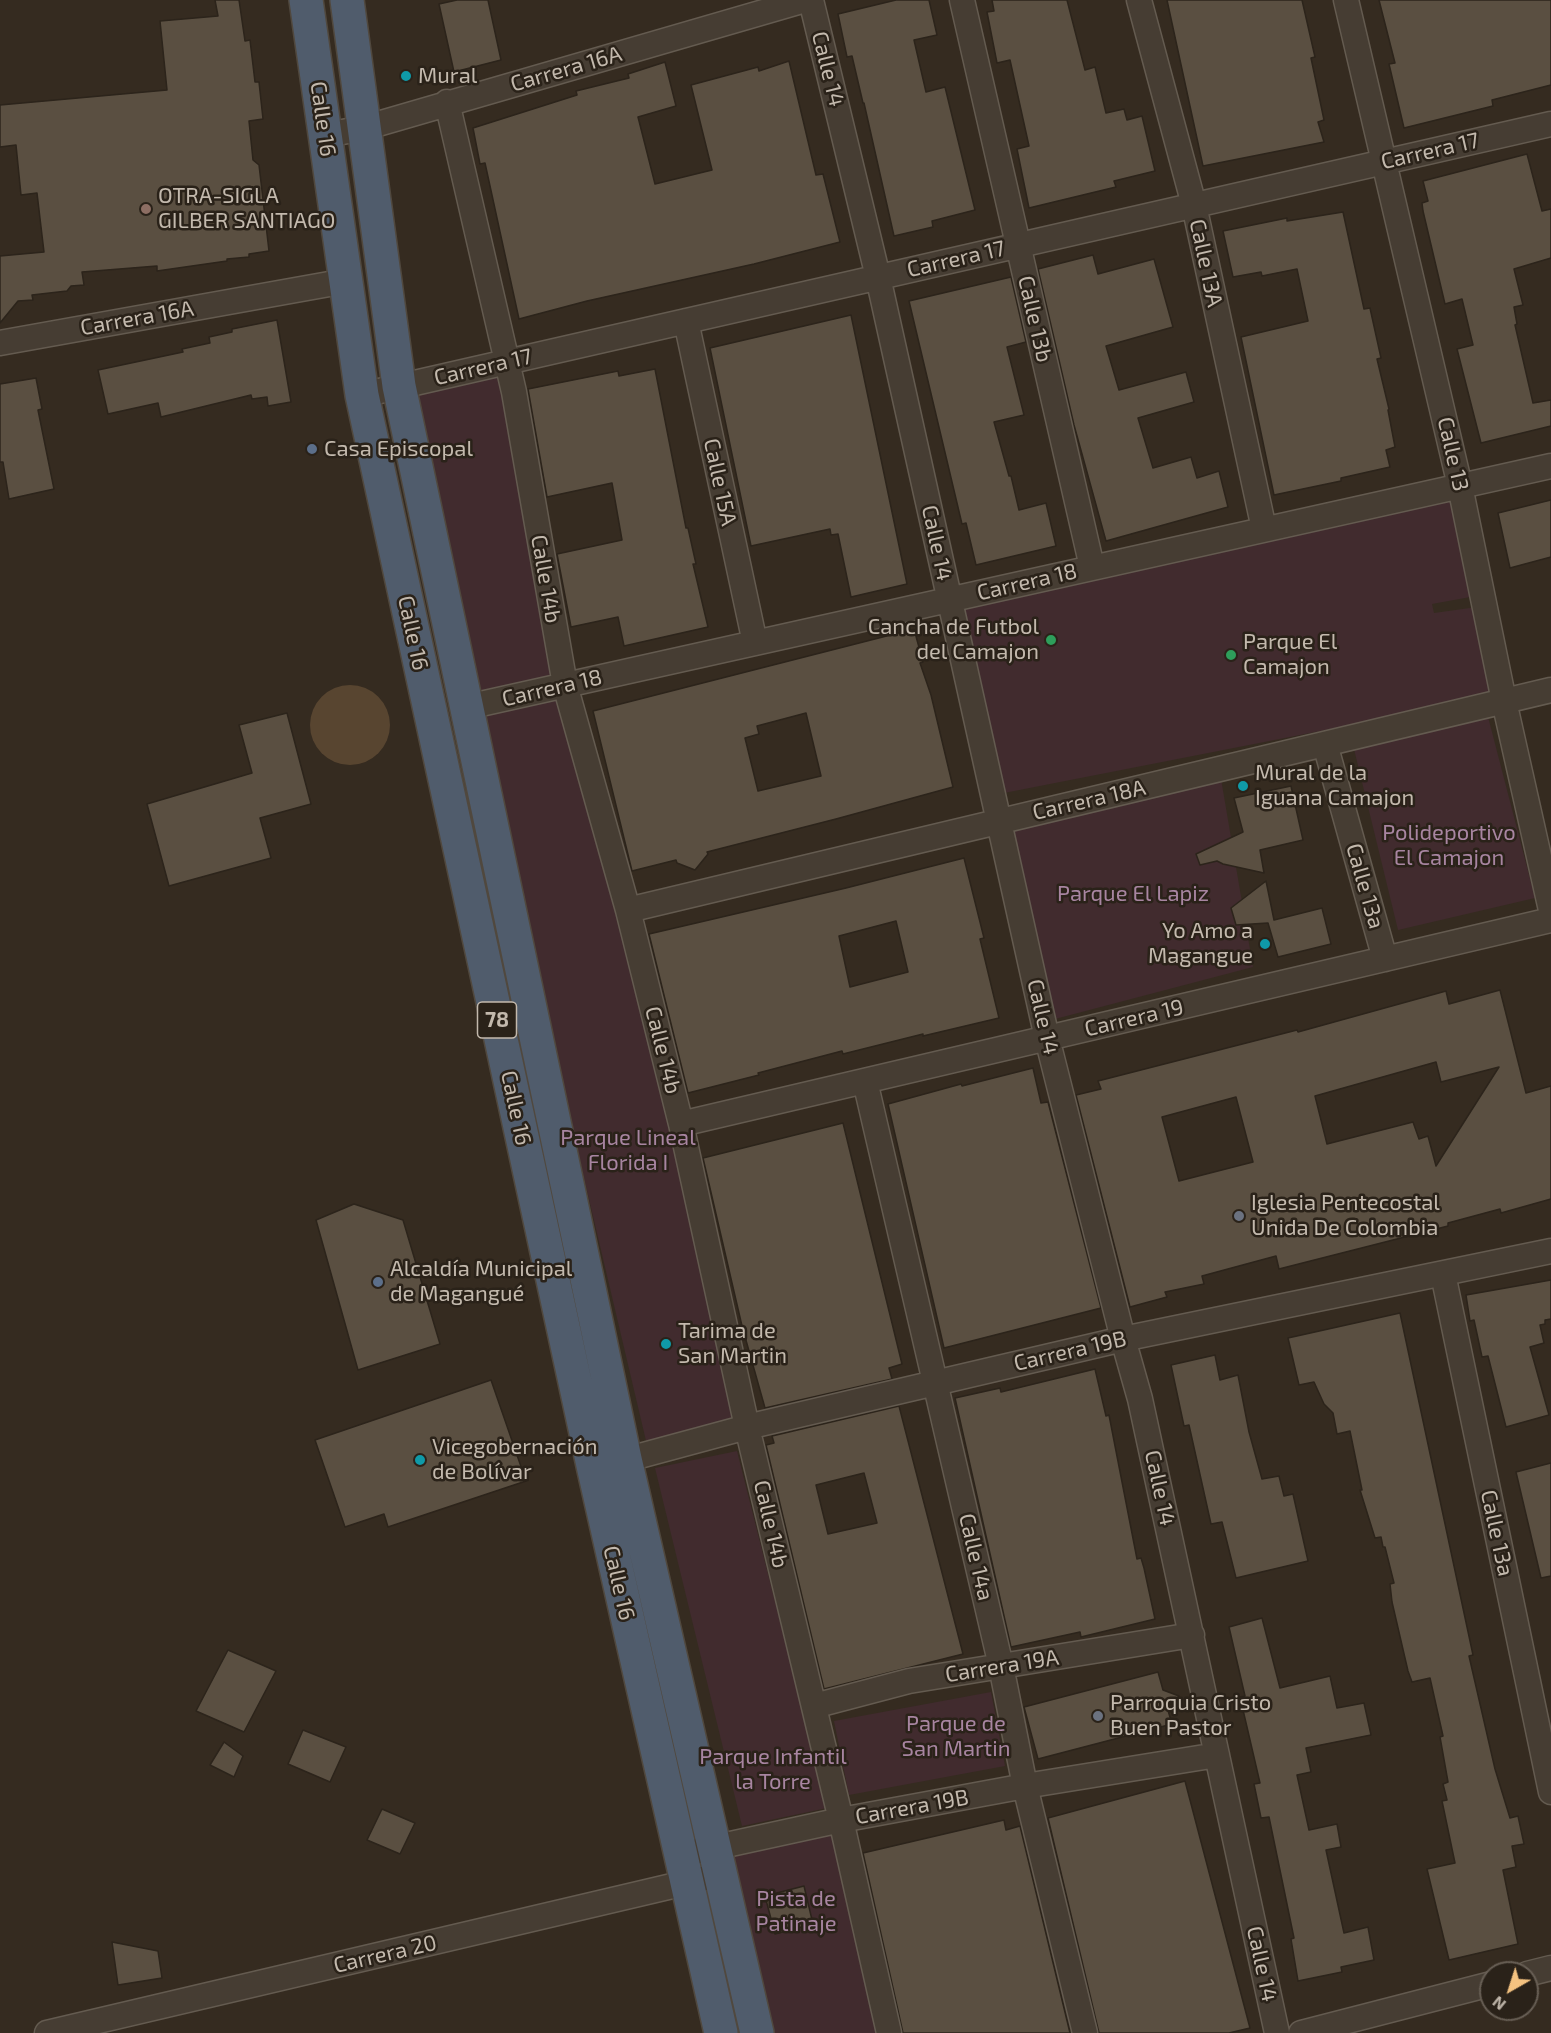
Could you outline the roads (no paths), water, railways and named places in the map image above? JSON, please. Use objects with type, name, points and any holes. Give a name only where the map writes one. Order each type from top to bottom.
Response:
[{"type":"highway","name":"Calle 16","points":[[306,0],[362,395],[594,1470],[721,2033]]},
{"type":"highway","name":"Calle 16","points":[[347,0],[399,386],[625,1460],[757,2033]]},
{"type":"street","name":"Carrera 16A","points":[[326,135],[364,128],[447,102],[805,0]]},
{"type":"street","name":"Calle 14","points":[[811,0],[878,277],[1047,1038],[1140,1399],[1277,2033]]},
{"type":"street","name":"Calle 13b","points":[[962,0],[1092,567]]},
{"type":"street","name":"Calle 13A","points":[[1139,0],[1194,205],[1264,529]]},
{"type":"street","name":"Calle 13","points":[[1346,0],[1460,486],[1504,701],[1551,910]]},
{"type":"street","name":"Calle 14b","points":[[447,102],[514,393],[565,685],[628,910],[681,1124],[747,1427],[841,1820],[889,2033]]},
{"type":"street","name":"Carrera 17","points":[[362,395],[1551,124]]},
{"type":"street","name":"Carrera 16A","points":[[0,342],[346,281]]},
{"type":"street","name":"Calle 15A","points":[[686,321],[755,643]]},
{"type":"street","name":"Carrera 18","points":[[467,707],[1551,466]]},
{"type":"street","name":"Carrera 18A","points":[[628,910],[1551,690]]},
{"type":"street","name":"Calle 13a","points":[[1325,744],[1385,959]]},
{"type":"street","name":"Carrera 19","points":[[681,1124],[1551,920]]},
{"type":"street","name":"Calle 14a","points":[[865,1081],[1001,1666],[1025,1786],[1085,2033]]},
{"type":"street","name":"Carrera 19B","points":[[594,1470],[747,1427],[1123,1339],[1551,1251]]},
{"type":"street","name":"Calle 13a","points":[[1443,1274],[1551,1792]]},
{"type":"street","name":"Carrera 19A","points":[[814,1706],[909,1681],[1192,1635]]},
{"type":"street","name":"Carrera 19B","points":[[683,1869],[719,1861],[841,1820],[1025,1786],[1217,1755]]},
{"type":"street","name":"Carrera 20","points":[[47,2033],[683,1869]]},
{"type":"street","points":[[1301,2033],[1479,1986]]},
{"type":"place","name":"Mural","points":[[406,76]]},
{"type":"place","name":"OTRA-SIGLA GILBER SANTIAGO","points":[[146,209]]},
{"type":"place","name":"Casa Episcopal","points":[[312,449]]},
{"type":"place","name":"Cancha de Futbol del Camajon","points":[[1051,640]]},
{"type":"place","name":"Parque El Camajon","points":[[1231,655]]},
{"type":"place","name":"Mural de la Iguana Camajon","points":[[1243,786]]},
{"type":"place","name":"Yo Amo a Magangue","points":[[1265,944]]},
{"type":"place","name":"Iglesia Pentecostal Unida De Colombia","points":[[1239,1216]]},
{"type":"place","name":"Alcaldía Municipal de Magangué","points":[[378,1282]]},
{"type":"place","name":"Tarima de San Martin","points":[[666,1344]]},
{"type":"place","name":"Vicegobernación de Bolívar","points":[[420,1460]]},
{"type":"place","name":"Parroquia Cristo Buen Pastor","points":[[1098,1716]]},
{"type":"park label","name":"Polideportivo El Camajon","points":[[1449,846]]},
{"type":"park label","name":"Parque El Lapiz","points":[[1133,894]]},
{"type":"park label","name":"Parque Lineal Florida I","points":[[628,1150]]},
{"type":"park label","name":"Parque de San Martin","points":[[956,1736]]},
{"type":"park label","name":"Parque Infantil la Torre","points":[[773,1770]]},
{"type":"park label","name":"Pista de Patinaje","points":[[796,1912]]}]
